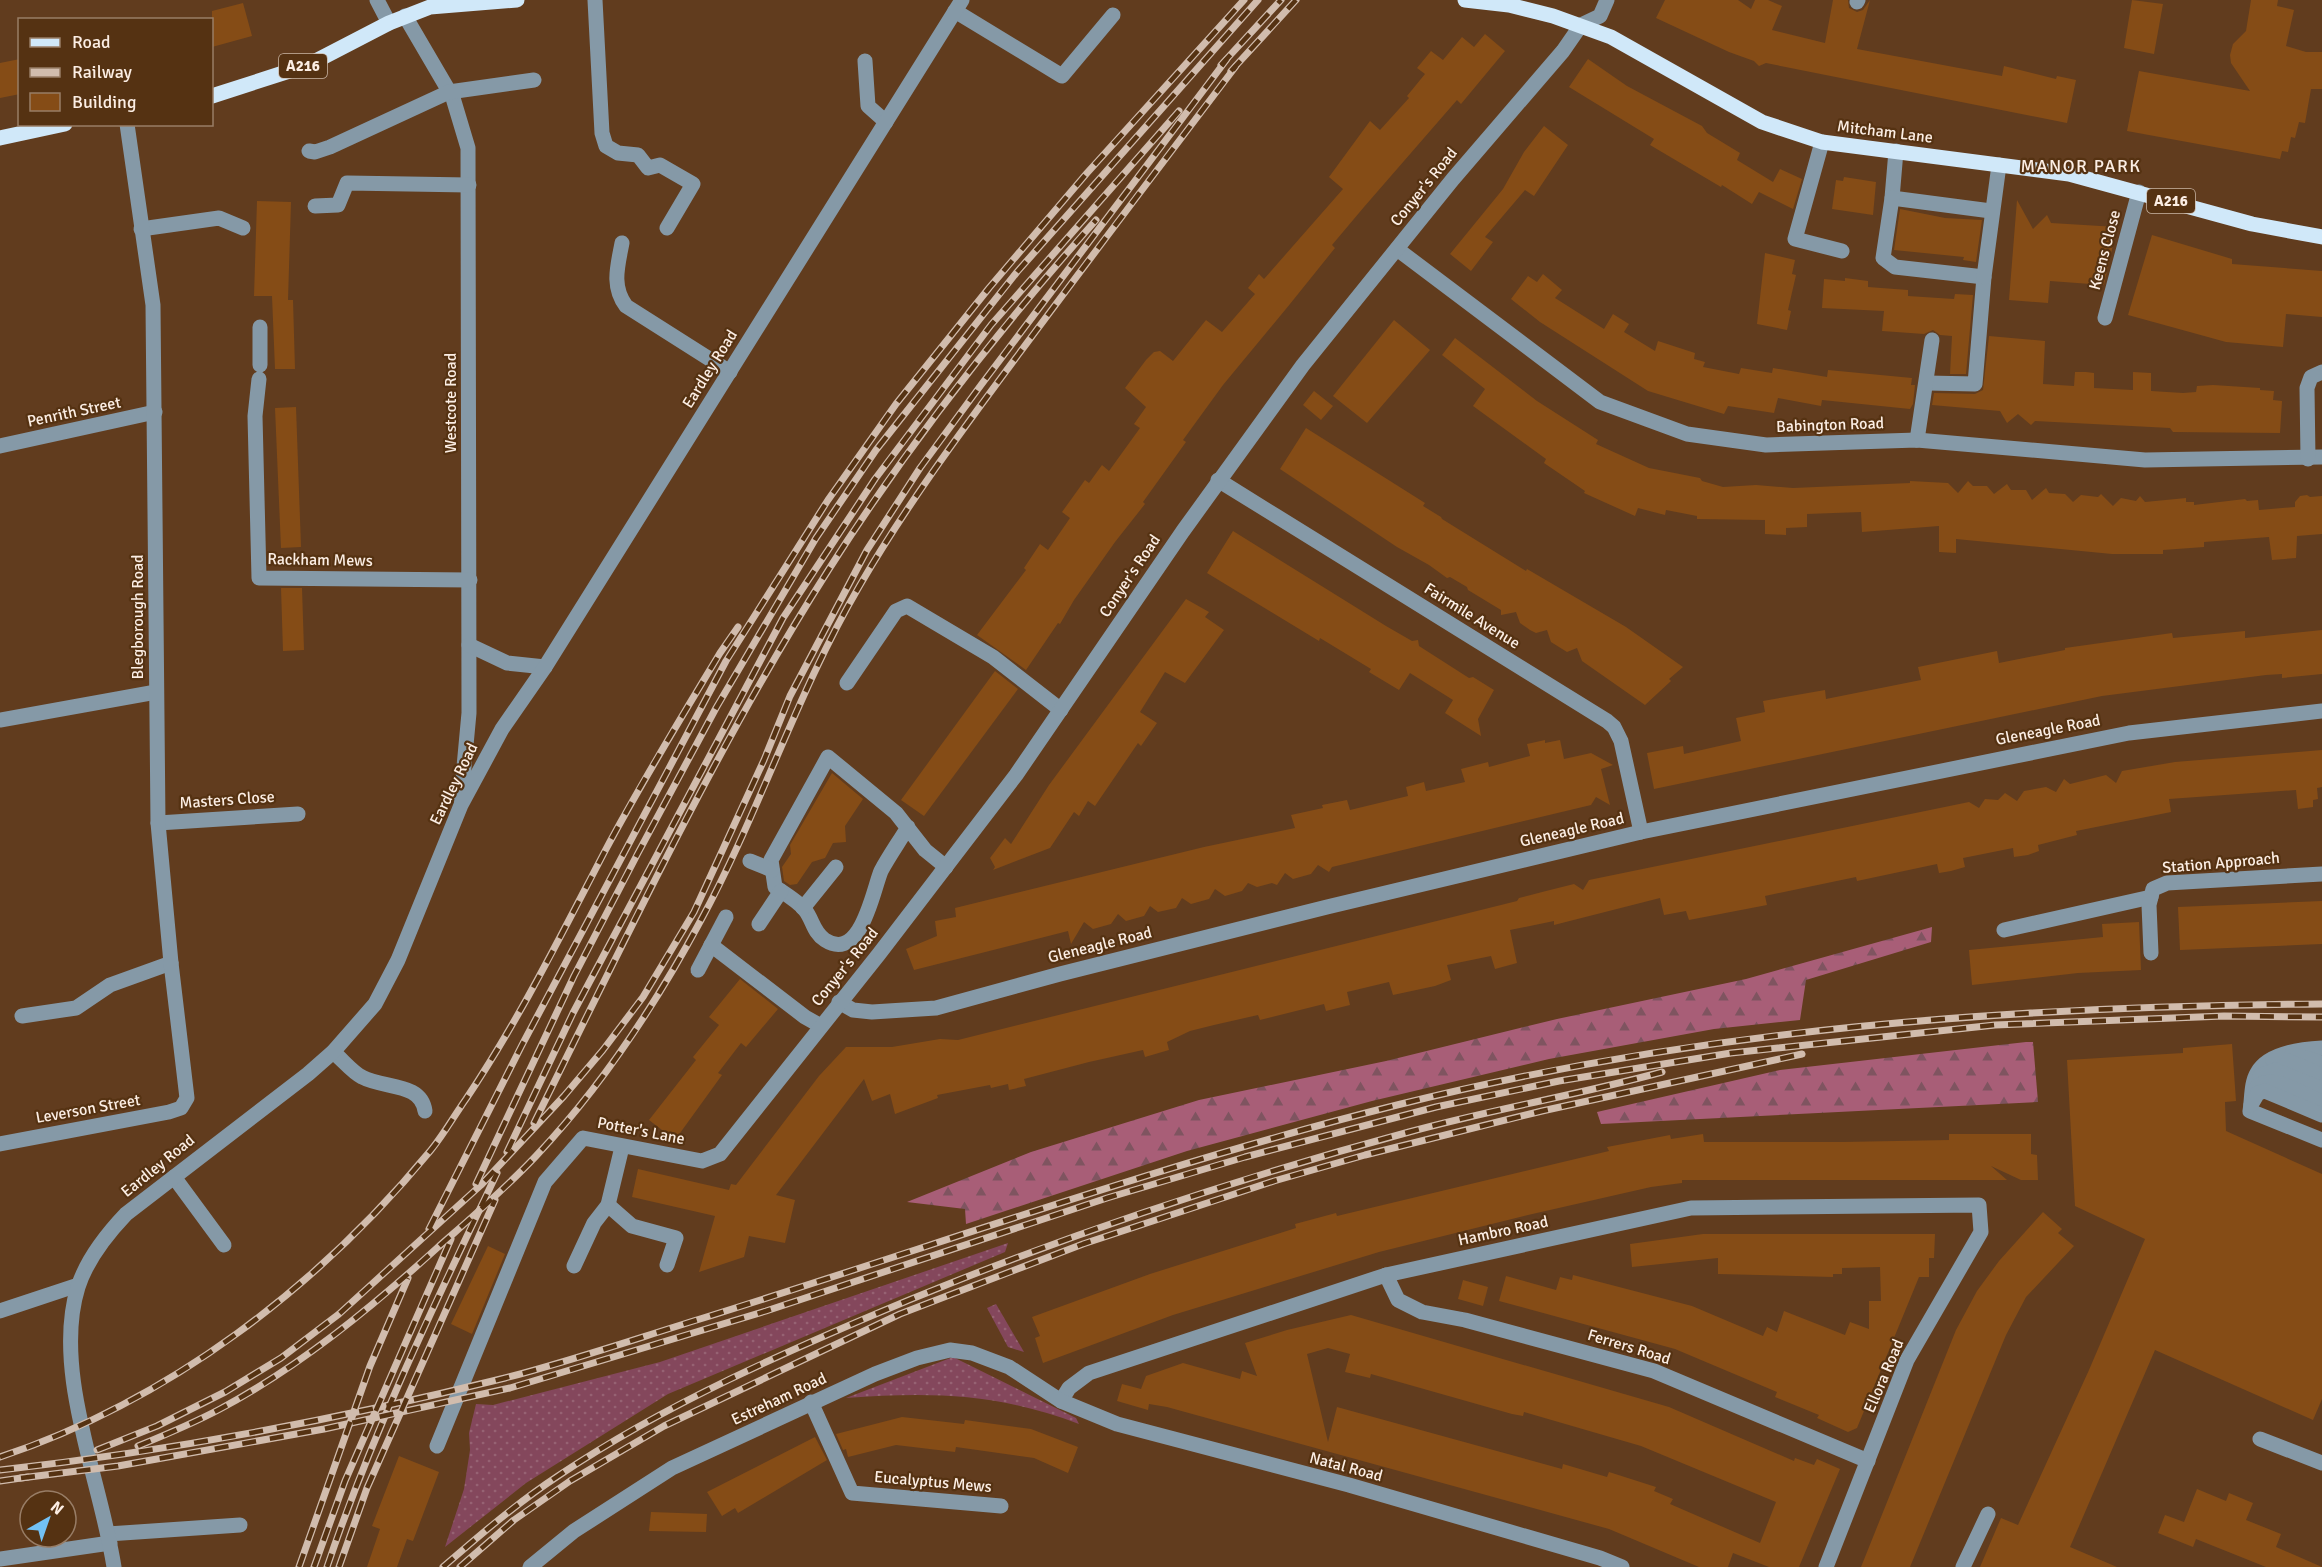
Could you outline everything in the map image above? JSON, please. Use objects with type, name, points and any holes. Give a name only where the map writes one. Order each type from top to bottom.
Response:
[{"type":"main road","name":"A216","points":[[213,96],[308,65],[405,16],[444,5],[517,0]]},
{"type":"main road","name":"Mitcham Lane","points":[[1466,0],[1509,5],[1581,25],[1636,50],[1762,122],[1822,142],[2070,174],[2252,224],[2322,237]]},
{"type":"main road","points":[[0,138],[56,126]]},
{"type":"street","points":[[377,0],[389,23]]},
{"type":"street","points":[[595,0],[602,133],[606,146],[618,153],[638,155],[648,168],[660,165],[693,184],[667,228]]},
{"type":"street","name":"Conyer's Road","points":[[720,1154],[1016,775],[1218,480],[1303,365],[1563,51],[1581,25],[1600,16],[1607,0]]},
{"type":"street","points":[[958,6],[1062,76],[1113,15]]},
{"type":"street","name":"Eardley Road","points":[[114,1567],[88,1450],[70,1349],[71,1316],[78,1285],[107,1234],[126,1214],[333,1052],[375,1004],[398,960],[461,805],[502,729],[545,667],[958,6]]},
{"type":"street","name":"Westcote Road","points":[[405,16],[449,92],[468,148],[469,713],[461,805]]},
{"type":"street","points":[[866,61],[868,106],[886,122]]},
{"type":"street","points":[[309,151],[315,152],[330,147],[449,92],[534,80]]},
{"type":"street","name":"Blegborough Road","points":[[127,126],[153,305],[158,823],[171,963],[187,1087],[187,1098],[181,1108]]},
{"type":"street","points":[[1822,142],[1795,239],[1842,251]]},
{"type":"street","points":[[1896,151],[1883,258],[1894,267],[1984,277]]},
{"type":"street","points":[[1928,383],[1975,384],[1991,211],[1999,165]]},
{"type":"street","points":[[315,206],[338,206],[347,183],[469,185]]},
{"type":"street","name":"Keens Close","points":[[2105,318],[2139,192]]},
{"type":"street","points":[[1892,198],[1991,211]]},
{"type":"street","points":[[141,228],[219,218],[243,228]]},
{"type":"street","points":[[622,243],[616,275],[618,295],[626,306],[730,372]]},
{"type":"street","name":"Babington Road","points":[[1397,249],[1600,402],[1687,434],[1766,445],[1917,440],[2145,460],[2315,458]]},
{"type":"street","name":"Rackham Mews","points":[[260,327],[260,372],[255,416],[259,578],[470,580]]},
{"type":"street","points":[[1917,440],[1928,383],[1932,340]]},
{"type":"street","points":[[2315,458],[2307,388],[2310,377],[2322,372]]},
{"type":"street","name":"Penrith Street","points":[[0,446],[155,412]]},
{"type":"street","name":"Fairmile Avenue","points":[[1218,480],[1607,721],[1614,727],[1621,741],[1641,832]]},
{"type":"street","points":[[847,683],[896,611],[907,606],[993,657],[1060,710]]},
{"type":"street","points":[[469,645],[507,663],[545,667]]},
{"type":"street","points":[[0,720],[156,692]]},
{"type":"street","name":"Gleneagle Road","points":[[840,1002],[853,1010],[872,1012],[936,1008],[1060,974],[1316,910],[1641,832],[2129,733],[2322,711]]},
{"type":"street","points":[[908,827],[880,873],[866,920],[847,941],[832,944],[822,938],[812,927],[803,908],[775,887],[771,860],[828,757],[879,798],[908,827],[925,849],[946,867]]},
{"type":"street","name":"Masters Close","points":[[158,823],[298,814]]},
{"type":"street","points":[[750,861],[772,870]]},
{"type":"street","points":[[803,908],[836,867]]},
{"type":"street","name":"Station Approach","points":[[2151,953],[2153,889],[2167,883],[2322,873]]},
{"type":"street","points":[[759,924],[781,891]]},
{"type":"street","points":[[2004,930],[2151,897]]},
{"type":"street","points":[[698,970],[726,917]]},
{"type":"street","points":[[711,945],[805,1017],[821,1026]]},
{"type":"street","points":[[22,1016],[76,1008],[110,985],[171,963]]},
{"type":"street","points":[[2252,1099],[2256,1074],[2265,1065],[2283,1055],[2300,1050],[2322,1048]]},
{"type":"street","points":[[333,1052],[362,1077],[416,1093],[423,1100],[425,1111]]},
{"type":"street","points":[[2283,1055],[2299,1054],[2322,1063]]},
{"type":"street","points":[[2265,1065],[2288,1061],[2322,1075]]},
{"type":"street","points":[[2252,1099],[2261,1074],[2275,1070],[2322,1089]]},
{"type":"street","points":[[2252,1099],[2258,1084],[2270,1081],[2322,1102]]},
{"type":"street","points":[[2252,1099],[2258,1093],[2265,1091],[2322,1115]]},
{"type":"street","points":[[2252,1099],[2322,1140]]},
{"type":"street","name":"Leverson Street","points":[[0,1144],[181,1108]]},
{"type":"street","name":"Potter's Lane","points":[[437,1446],[544,1182],[583,1138],[702,1161],[720,1154]]},
{"type":"street","points":[[574,1266],[594,1223],[608,1205],[622,1146]]},
{"type":"street","points":[[174,1177],[224,1245]]},
{"type":"street","points":[[608,1205],[632,1226],[676,1238],[667,1265]]},
{"type":"street","name":"Hambro Road","points":[[1061,1401],[1069,1388],[1089,1373],[1386,1275],[1691,1208],[1979,1205]]},
{"type":"street","name":"Ellora Road","points":[[1826,1567],[1907,1360],[1981,1232],[1979,1205]]},
{"type":"street","name":"Ferrers Road","points":[[1386,1275],[1398,1300],[1422,1312],[1465,1320],[1654,1371],[1868,1461]]},
{"type":"street","points":[[0,1311],[78,1285]]},
{"type":"street","name":"Estreham Road","points":[[530,1567],[574,1531],[672,1468],[811,1402],[917,1358],[950,1350],[972,1353],[1010,1367],[1061,1401]]},
{"type":"street","name":"Natal Road","points":[[1061,1401],[1117,1424],[1349,1485],[1600,1558],[1622,1567]]},
{"type":"street","name":"Eucalyptus Mews","points":[[811,1402],[852,1493],[1001,1506]]},
{"type":"street","points":[[2260,1439],[2322,1463]]},
{"type":"street","points":[[1963,1567],[1988,1514]]},
{"type":"street","points":[[0,1559],[109,1539],[240,1525]]},
{"type":"shaded area","points":[[1008,1243],[1005,1252],[668,1394],[526,1483],[445,1547],[464,1489],[470,1450],[469,1433],[476,1404],[493,1405],[660,1362]]},
{"type":"shaded area","points":[[996,1304],[1024,1352],[1008,1347],[987,1308]]},
{"type":"shaded area","points":[[953,1357],[1076,1418],[1079,1424],[1020,1406],[964,1397],[907,1395],[846,1398]]},
{"type":"green space","points":[[1932,927],[1931,942],[1806,980],[1800,1020],[1714,1029],[1549,1059],[1372,1101],[1187,1151],[966,1224],[965,1209],[907,1202],[1031,1152],[1199,1100],[1386,1061],[1557,1019],[1746,979]]},
{"type":"green space","points":[[2033,1042],[2038,1102],[1601,1124],[1597,1112],[1780,1070]]},
{"type":"building","points":[[1665,0],[1738,0],[1751,9],[1755,0],[1768,0],[1782,6],[1772,30],[1825,43],[1833,0],[1848,0],[1849,8],[1857,12],[1863,10],[1870,0],[1857,49],[2002,76],[2004,66],[2056,79],[2057,76],[2076,80],[2067,123],[1766,63],[1759,66],[1754,61],[1729,52],[1656,18]]},
{"type":"building","points":[[2132,0],[2163,4],[2154,54],[2124,48]]},
{"type":"building","points":[[2251,0],[2278,0],[2277,6],[2294,10],[2286,46],[2306,52],[2322,52],[2322,89],[2311,89],[2305,123],[2299,122],[2295,138],[2291,137],[2288,152],[2282,151],[2280,159],[2127,131],[2139,71],[2250,91],[2231,63],[2230,55],[2233,44],[2246,31]]},
{"type":"building","points":[[243,3],[252,36],[213,47],[212,11]]},
{"type":"building","points":[[1485,34],[1505,51],[1461,104],[1457,100],[1364,207],[1332,245],[1335,248],[1223,385],[1183,440],[1186,442],[1143,502],[1145,504],[1115,542],[1026,670],[977,635],[1026,570],[1024,568],[1040,544],[1048,550],[1070,518],[1062,512],[1085,480],[1089,483],[1102,465],[1109,471],[1140,428],[1134,424],[1146,407],[1125,388],[1146,360],[1154,352],[1160,351],[1173,361],[1206,320],[1222,332],[1255,294],[1248,288],[1259,274],[1264,279],[1343,189],[1329,177],[1370,121],[1380,130],[1409,98],[1407,96],[1425,74],[1417,68],[1431,51],[1443,60],[1462,37],[1474,47]]},
{"type":"building","points":[[18,59],[18,94],[0,98],[0,63]]},
{"type":"building","points":[[1588,59],[1627,86],[1702,126],[1707,133],[1740,153],[1737,160],[1773,182],[1780,169],[1802,179],[1793,209],[1759,192],[1752,204],[1650,145],[1654,139],[1569,87]]},
{"type":"building","points":[[1544,126],[1568,145],[1534,196],[1525,190],[1485,237],[1493,242],[1471,271],[1450,254],[1503,189],[1524,152]]},
{"type":"building","points":[[1844,177],[1876,182],[1873,215],[1832,209],[1836,180],[1843,181]]},
{"type":"building","points":[[2017,200],[2033,229],[2047,215],[2051,223],[2117,227],[2104,285],[2050,281],[2048,303],[2009,300]]},
{"type":"building","points":[[257,201],[291,202],[288,300],[293,300],[295,369],[275,369],[272,296],[254,296]]},
{"type":"building","points":[[1900,209],[1945,218],[1982,220],[1976,262],[1963,260],[1964,257],[1894,250]]},
{"type":"building","points":[[2152,235],[2232,259],[2232,264],[2322,271],[2322,317],[2286,314],[2283,347],[2226,342],[2128,315]]},
{"type":"building","points":[[1765,253],[1795,260],[1792,274],[1796,275],[1788,310],[1791,311],[1787,330],[1757,324]]},
{"type":"building","points":[[1543,274],[1562,290],[1555,298],[1604,329],[1613,314],[1629,324],[1624,332],[1655,351],[1658,341],[1695,353],[1694,359],[1705,362],[1703,367],[1739,374],[1741,368],[1772,373],[1773,368],[1827,377],[1828,370],[1912,378],[1911,385],[1915,385],[1913,404],[1910,409],[1822,400],[1821,406],[1778,398],[1774,413],[1728,406],[1724,414],[1648,391],[1540,322],[1511,299],[1528,276],[1537,282]]},
{"type":"building","points":[[1845,278],[1868,281],[1868,287],[1908,290],[1908,296],[1954,299],[1955,294],[1973,295],[1966,374],[1950,374],[1952,336],[1940,335],[1933,330],[1924,334],[1882,331],[1884,311],[1822,308],[1824,279],[1845,281]]},
{"type":"building","points":[[1394,320],[1430,350],[1367,423],[1333,396]]},
{"type":"building","points":[[1989,336],[2045,341],[2043,384],[2074,386],[2075,372],[2086,372],[2094,373],[2094,388],[2133,390],[2133,372],[2151,373],[2151,391],[2196,392],[2197,386],[2213,385],[2274,391],[2273,400],[2282,401],[2280,433],[2173,432],[2170,428],[2035,421],[2031,425],[2018,414],[2007,423],[2000,411],[1932,405],[1934,393],[1975,394],[1983,390]]},
{"type":"building","points":[[1455,338],[1537,401],[1598,440],[1596,444],[1649,468],[1700,478],[1702,481],[1723,487],[1756,485],[1793,488],[1910,483],[1910,481],[1948,483],[1958,493],[1968,481],[1973,486],[1987,486],[1994,494],[2007,484],[2011,490],[2026,490],[2032,500],[2046,488],[2049,493],[2065,494],[2073,502],[2081,495],[2098,497],[2101,494],[2113,506],[2121,498],[2136,501],[2140,496],[2145,502],[2186,498],[2186,502],[2194,502],[2194,505],[2245,499],[2247,501],[2258,500],[2259,510],[2295,507],[2295,502],[2300,496],[2322,496],[2322,534],[2297,536],[2296,558],[2272,560],[2269,537],[2204,542],[2204,547],[2163,550],[2163,554],[2112,554],[1956,539],[1956,553],[1939,552],[1939,526],[1862,532],[1861,512],[1807,514],[1807,527],[1786,528],[1786,535],[1765,534],[1765,520],[1697,519],[1697,516],[1666,510],[1665,515],[1638,508],[1635,516],[1584,493],[1585,491],[1544,463],[1546,459],[1473,406],[1485,389],[1442,355]]},
{"type":"building","points":[[1314,391],[1333,406],[1321,420],[1303,405]]},
{"type":"building","points":[[296,407],[301,547],[281,548],[275,408]]},
{"type":"building","points":[[1306,428],[1425,503],[1423,506],[1442,519],[1526,571],[1527,569],[1626,627],[1683,667],[1645,705],[1582,661],[1577,648],[1567,652],[1551,642],[1547,630],[1536,633],[1520,623],[1516,612],[1501,615],[1501,610],[1468,590],[1467,587],[1450,577],[1447,578],[1397,547],[1280,469]]},
{"type":"building","points":[[1233,531],[1386,626],[1412,641],[1418,640],[1419,646],[1469,678],[1473,677],[1494,690],[1478,719],[1481,736],[1445,713],[1453,700],[1410,673],[1399,690],[1369,672],[1371,669],[1320,638],[1319,641],[1207,573]]},
{"type":"building","points":[[281,588],[302,588],[304,650],[283,651]]},
{"type":"building","points":[[1186,599],[1209,612],[1205,617],[1224,630],[1185,683],[1165,672],[1140,712],[1157,723],[1141,746],[1138,743],[1095,806],[1088,801],[1079,816],[1074,812],[1050,848],[993,870],[995,867],[990,858],[1005,838],[1011,844],[1049,785]]},
{"type":"building","points":[[2322,630],[2322,674],[2282,678],[2282,674],[2266,675],[2102,696],[1654,789],[1647,753],[1683,746],[1684,754],[1741,741],[1736,718],[1765,712],[1763,701],[1825,690],[1826,699],[1921,680],[1918,667],[1997,651],[1999,663],[2065,650],[2065,648],[2172,633],[2173,638],[2245,631],[2245,638]]},
{"type":"building","points":[[995,671],[1018,689],[924,816],[901,800]]},
{"type":"building","points":[[1545,740],[1545,743],[1560,740],[1564,759],[1591,753],[1613,765],[1601,769],[1610,805],[1596,797],[1591,805],[1332,867],[1329,872],[1318,865],[1311,874],[1293,879],[1285,873],[1277,885],[1272,883],[1257,887],[1248,883],[1242,891],[1225,896],[1215,889],[1209,899],[1191,904],[1182,898],[1176,908],[1158,912],[1150,906],[1144,916],[1126,921],[1118,914],[1111,924],[1093,929],[1084,922],[1071,944],[1068,931],[914,970],[906,949],[937,936],[935,921],[956,917],[955,908],[1204,847],[1295,828],[1291,815],[1323,808],[1322,805],[1347,800],[1350,810],[1408,796],[1406,787],[1424,782],[1426,791],[1465,782],[1461,769],[1488,762],[1489,767],[1530,756],[1527,744]]},
{"type":"building","points":[[2322,750],[2322,787],[2317,788],[2318,799],[2313,800],[2313,807],[2298,809],[2296,790],[2169,799],[2171,812],[2076,831],[2077,835],[2038,845],[2039,851],[2028,855],[2014,857],[2013,848],[1963,858],[1965,867],[1951,871],[1939,873],[1937,864],[1857,881],[1856,877],[1765,896],[1767,905],[1689,920],[1686,911],[1664,915],[1660,898],[1554,925],[1554,921],[1510,930],[1517,963],[1495,969],[1491,956],[1447,965],[1451,980],[1435,986],[1393,995],[1389,982],[1347,992],[1350,1005],[1326,1011],[1324,1004],[1260,1020],[1258,1015],[1214,1025],[1190,1031],[1167,1042],[1169,1050],[1145,1057],[1143,1050],[1089,1062],[1024,1079],[1026,1086],[1009,1090],[1008,1084],[991,1088],[990,1085],[937,1095],[938,1098],[895,1114],[890,1094],[872,1101],[864,1079],[776,1195],[795,1200],[785,1243],[749,1236],[744,1257],[699,1272],[715,1216],[632,1197],[638,1169],[729,1190],[731,1184],[736,1185],[819,1076],[846,1047],[892,1047],[940,1039],[958,1040],[1517,901],[1519,898],[1574,884],[1583,890],[1589,880],[1969,802],[1979,808],[1985,799],[1998,800],[2005,793],[2017,801],[2024,791],[2046,787],[2056,792],[2064,779],[2070,784],[2106,775],[2116,783],[2122,771],[2175,762]]},
{"type":"building","points":[[832,773],[863,799],[845,826],[846,842],[833,843],[825,858],[812,862],[797,884],[790,885],[784,881],[782,867],[791,854],[790,845]]},
{"type":"building","points":[[2322,901],[2322,944],[2180,950],[2178,907]]},
{"type":"building","points":[[2139,922],[2141,970],[2078,973],[1972,985],[1969,950],[2103,937],[2102,924]]},
{"type":"building","points":[[740,979],[778,1009],[746,1047],[741,1043],[718,1073],[722,1075],[675,1140],[649,1120],[696,1060],[693,1057],[719,1025],[709,1017]]},
{"type":"building","points":[[2232,1044],[2236,1101],[2225,1102],[2226,1131],[2322,1174],[2322,1399],[2313,1420],[2155,1350],[2070,1547],[2117,1567],[1980,1567],[2001,1518],[2018,1525],[2089,1370],[2145,1239],[2075,1206],[2067,1060],[2183,1053],[2183,1048]]},
{"type":"building","points":[[1703,1134],[1704,1142],[1843,1142],[1949,1140],[1949,1134],[2031,1134],[2031,1154],[2037,1155],[2038,1180],[2021,1180],[1991,1166],[2007,1180],[1682,1180],[1682,1183],[1651,1187],[1528,1215],[1379,1252],[1173,1315],[1043,1363],[1035,1338],[1040,1336],[1032,1317],[1150,1274],[1296,1228],[1295,1224],[1336,1213],[1337,1216],[1609,1151],[1607,1147],[1670,1135],[1671,1139]]},
{"type":"building","points":[[2043,1212],[2062,1229],[2058,1233],[2074,1246],[2026,1297],[2006,1335],[1910,1567],[1861,1567],[1956,1330],[1977,1291],[1999,1261]]},
{"type":"building","points":[[1703,1234],[1935,1234],[1934,1258],[1929,1258],[1929,1277],[1919,1277],[1857,1428],[1848,1432],[1817,1418],[1819,1415],[1775,1397],[1777,1392],[1675,1349],[1499,1301],[1506,1276],[1556,1290],[1560,1277],[1572,1280],[1573,1275],[1692,1306],[1763,1336],[1767,1327],[1777,1332],[1784,1311],[1845,1335],[1850,1322],[1869,1329],[1869,1301],[1881,1301],[1880,1267],[1842,1268],[1842,1274],[1833,1274],[1833,1277],[1718,1274],[1718,1258],[1632,1267],[1630,1244]]},
{"type":"building","points":[[488,1246],[505,1254],[472,1334],[451,1324]]},
{"type":"building","points":[[1463,1280],[1488,1287],[1483,1306],[1458,1299]]},
{"type":"building","points":[[1351,1315],[1669,1407],[1794,1461],[1795,1458],[1814,1465],[1817,1459],[1840,1469],[1799,1567],[1769,1567],[1733,1553],[1728,1567],[1699,1567],[1609,1529],[1167,1407],[1149,1404],[1148,1410],[1117,1401],[1122,1384],[1141,1389],[1146,1376],[1183,1363],[1240,1379],[1242,1371],[1257,1376],[1245,1343],[1287,1330]],"holes":[[[1328,1348],[1350,1354],[1345,1372],[1370,1378],[1371,1374],[1512,1414],[1523,1416],[1524,1412],[1641,1446],[1776,1502],[1760,1543],[1670,1504],[1673,1499],[1654,1491],[1656,1487],[1609,1472],[1607,1477],[1563,1464],[1562,1469],[1337,1407],[1328,1442],[1307,1354]]]},
{"type":"building","points":[[902,1417],[964,1424],[965,1420],[1031,1429],[1078,1447],[1068,1473],[1034,1458],[956,1447],[955,1452],[896,1445],[848,1457],[846,1449],[843,1450],[836,1434]]},
{"type":"building","points":[[815,1437],[827,1460],[738,1513],[735,1508],[722,1516],[707,1492]]},
{"type":"building","points":[[399,1456],[439,1472],[413,1541],[407,1539],[397,1567],[367,1567],[380,1529],[372,1526]]},
{"type":"building","points":[[2197,1489],[2226,1501],[2229,1493],[2253,1503],[2246,1520],[2281,1534],[2276,1547],[2322,1567],[2266,1567],[2196,1539],[2193,1547],[2158,1533],[2165,1515],[2184,1522]]},
{"type":"building","points":[[651,1512],[707,1514],[706,1532],[649,1531]]},
{"type":"railway","points":[[429,1229],[522,1045],[726,661],[828,500],[896,404],[989,288],[1087,173],[1244,0]]},
{"type":"railway","points":[[476,1184],[574,976],[638,853],[716,708],[816,538],[876,450],[1017,272],[1258,0]]},
{"type":"railway","points":[[1221,65],[1281,0]]},
{"type":"railway","points":[[1231,71],[1296,0]]},
{"type":"railway","points":[[97,1450],[157,1426],[225,1392],[281,1358],[339,1314],[481,1185],[564,1096],[603,1050],[643,997],[694,912],[764,760],[790,696],[867,550],[920,468],[1227,59]]},
{"type":"railway","points":[[138,1446],[220,1409],[278,1375],[333,1335],[386,1293],[500,1192],[536,1156],[583,1101],[646,1013],[701,920],[742,837],[817,667],[878,555],[936,467],[1099,246],[1236,66]]},
{"type":"railway","points":[[507,1152],[573,1013],[783,618],[875,479],[991,325],[1179,111]]},
{"type":"railway","points":[[534,1123],[711,772],[829,569],[890,477],[956,389],[1024,303],[1096,220]]},
{"type":"railway","points":[[0,1457],[62,1433],[123,1405],[181,1371],[237,1334],[290,1292],[387,1200],[436,1144],[504,1039],[661,751],[738,627]]},
{"type":"railway","points":[[0,1470],[127,1453],[254,1432],[380,1407],[505,1378],[603,1350],[1221,1153],[1397,1105],[1511,1079],[1625,1057],[1741,1040],[1856,1027],[2089,1010],[2322,1004]]},
{"type":"railway","points":[[21,1478],[118,1466],[324,1429],[510,1388],[766,1311],[1107,1198],[1245,1157],[1436,1107],[1559,1081],[1731,1053],[1995,1025],[2224,1016],[2322,1017]]},
{"type":"railway","points":[[460,1567],[514,1520],[570,1481],[664,1426],[900,1314],[952,1294],[1083,1244],[1274,1181],[1365,1155],[1542,1111],[1802,1054]]},
{"type":"railway","points":[[443,1567],[543,1486],[599,1450],[685,1401],[819,1338],[970,1275],[1156,1208],[1282,1168],[1441,1124],[1662,1072]]},
{"type":"railway","points":[[327,1567],[364,1466],[385,1417],[428,1319],[497,1173]]},
{"type":"railway","points":[[339,1567],[367,1488],[495,1200]]},
{"type":"railway","points":[[314,1567],[345,1481],[451,1239]]},
{"type":"railway","points":[[299,1567],[370,1366],[408,1278]]},
{"type":"railway","points":[[0,1481],[28,1477]]},
{"type":"district","name":"MANOR PARK","points":[[2081,166]]}]
